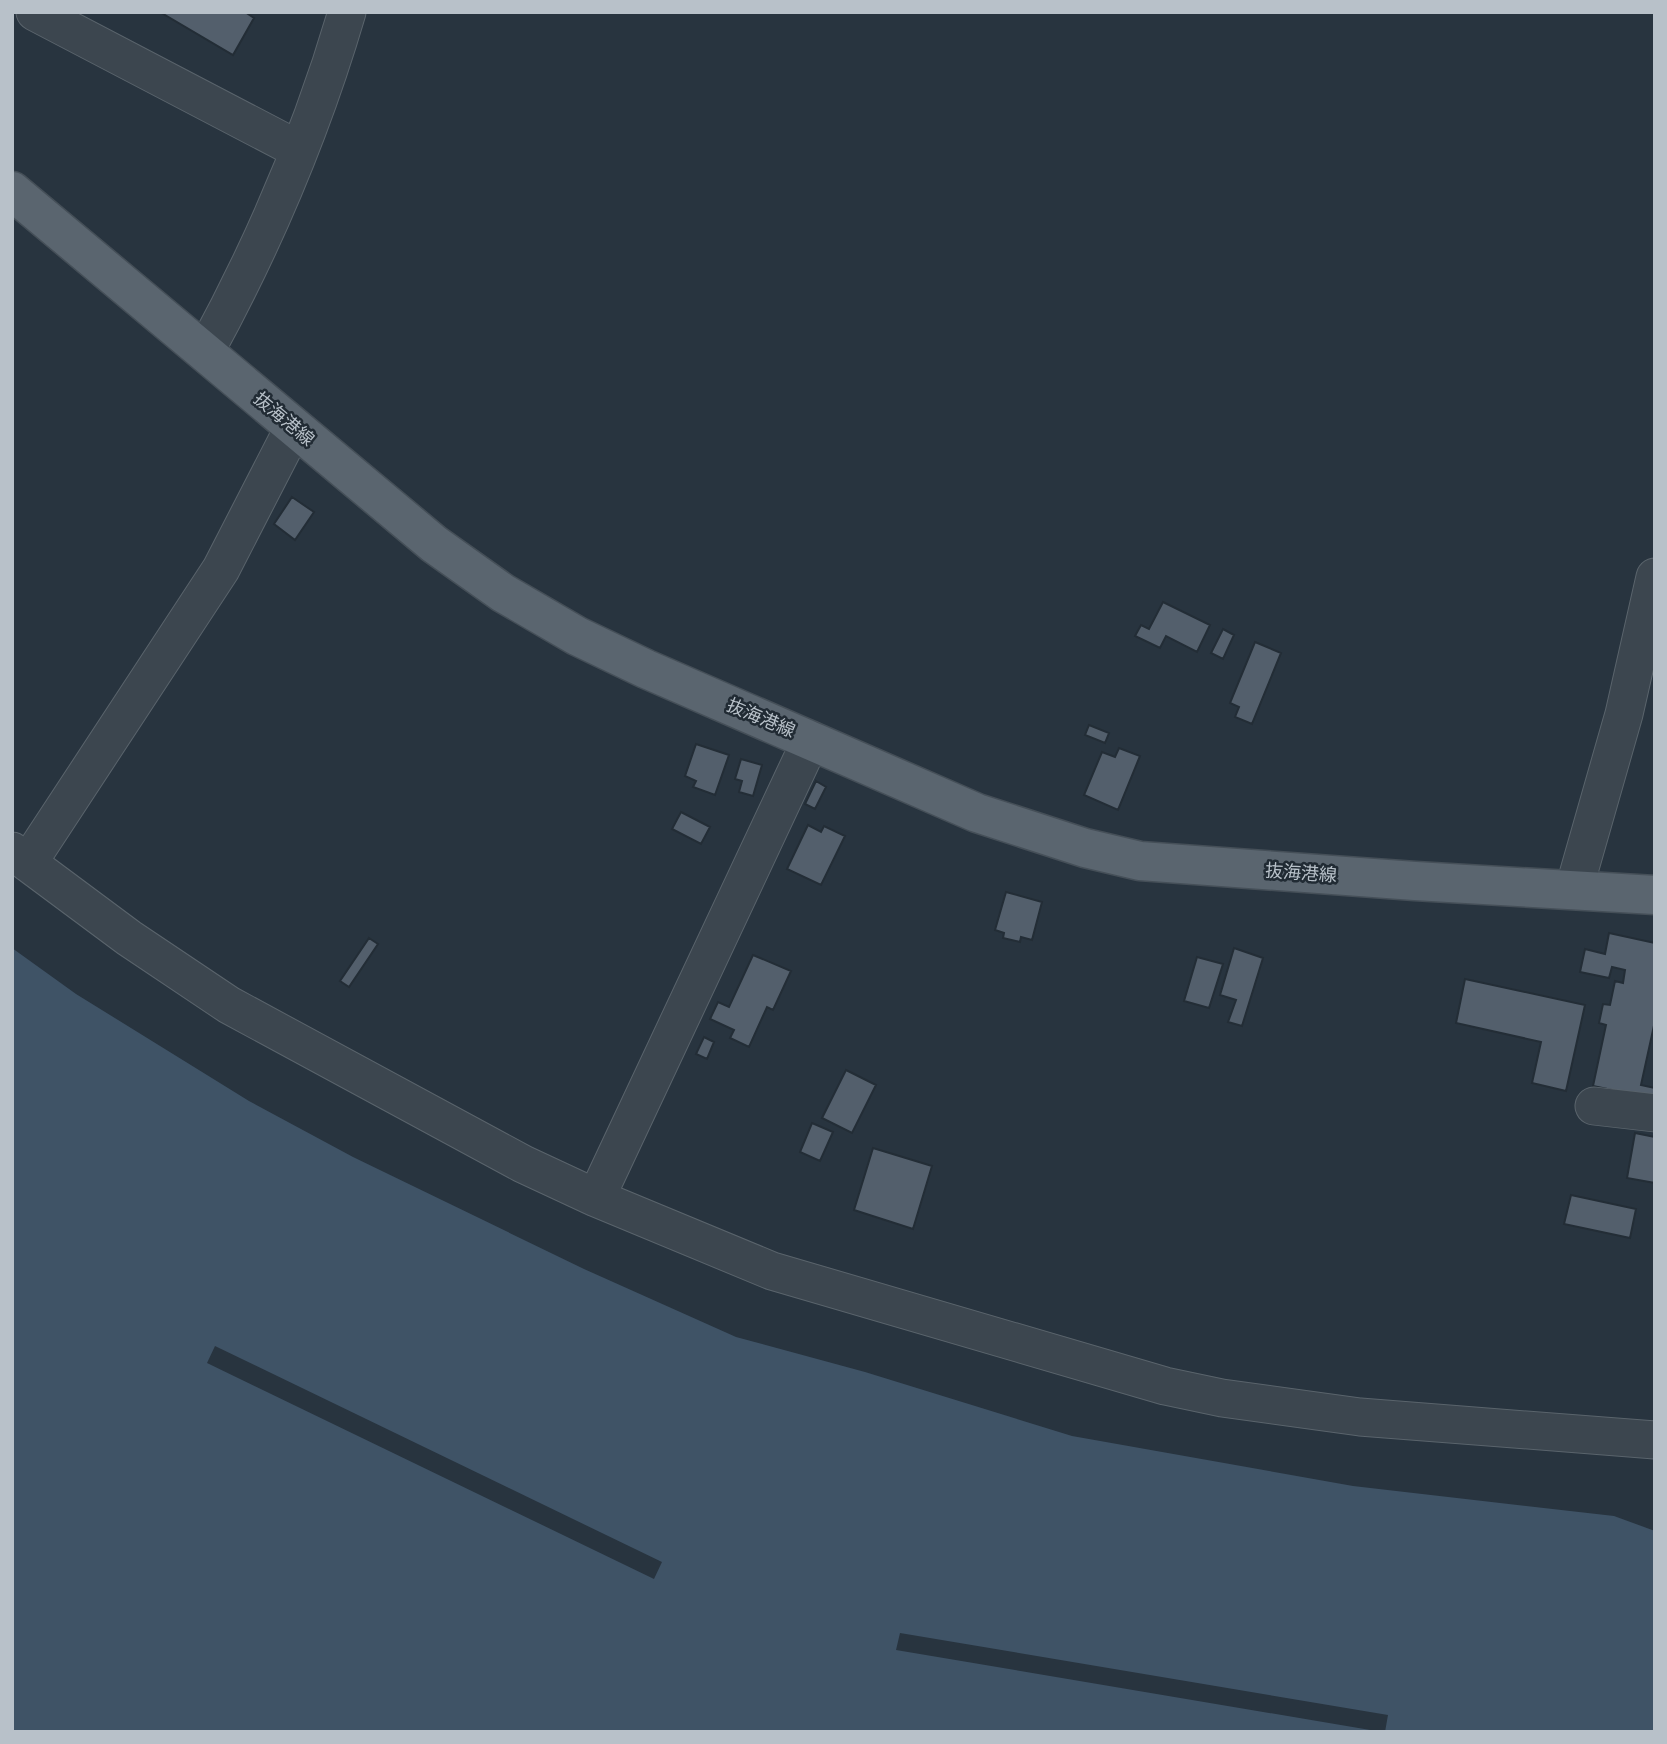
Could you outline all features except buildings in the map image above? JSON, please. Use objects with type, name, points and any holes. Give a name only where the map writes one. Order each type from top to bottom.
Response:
[{"type":"main road","name":"抜海港線","points":[[12,191],[435,544],[503,593],[577,636],[646,669],[977,813],[1086,848],[1140,861],[1655,895]]},
{"type":"street","points":[[35,12],[299,150]]},
{"type":"street","points":[[205,352],[250,270],[328,77],[347,12]]},
{"type":"street","points":[[294,427],[221,569],[20,857],[129,938],[229,1005],[523,1164],[596,1198],[772,1271],[1165,1386],[1222,1398],[1360,1417],[1655,1440]]},
{"type":"street","points":[[1574,889],[1623,714],[1655,577]]},
{"type":"street","points":[[596,1198],[811,740]]},
{"type":"street","points":[[1594,1106],[1655,1113]]},
{"type":"water","points":[[12,948],[76,994],[249,1101],[353,1157],[584,1269],[736,1337],[865,1372],[1072,1436],[1353,1486],[1614,1516],[1655,1531],[1655,1732],[12,1732]]},
{"type":"pier","points":[[215,1346],[662,1562],[654,1579],[207,1363]]},
{"type":"pier","points":[[900,1633],[1388,1715],[1385,1732],[896,1650]]}]
